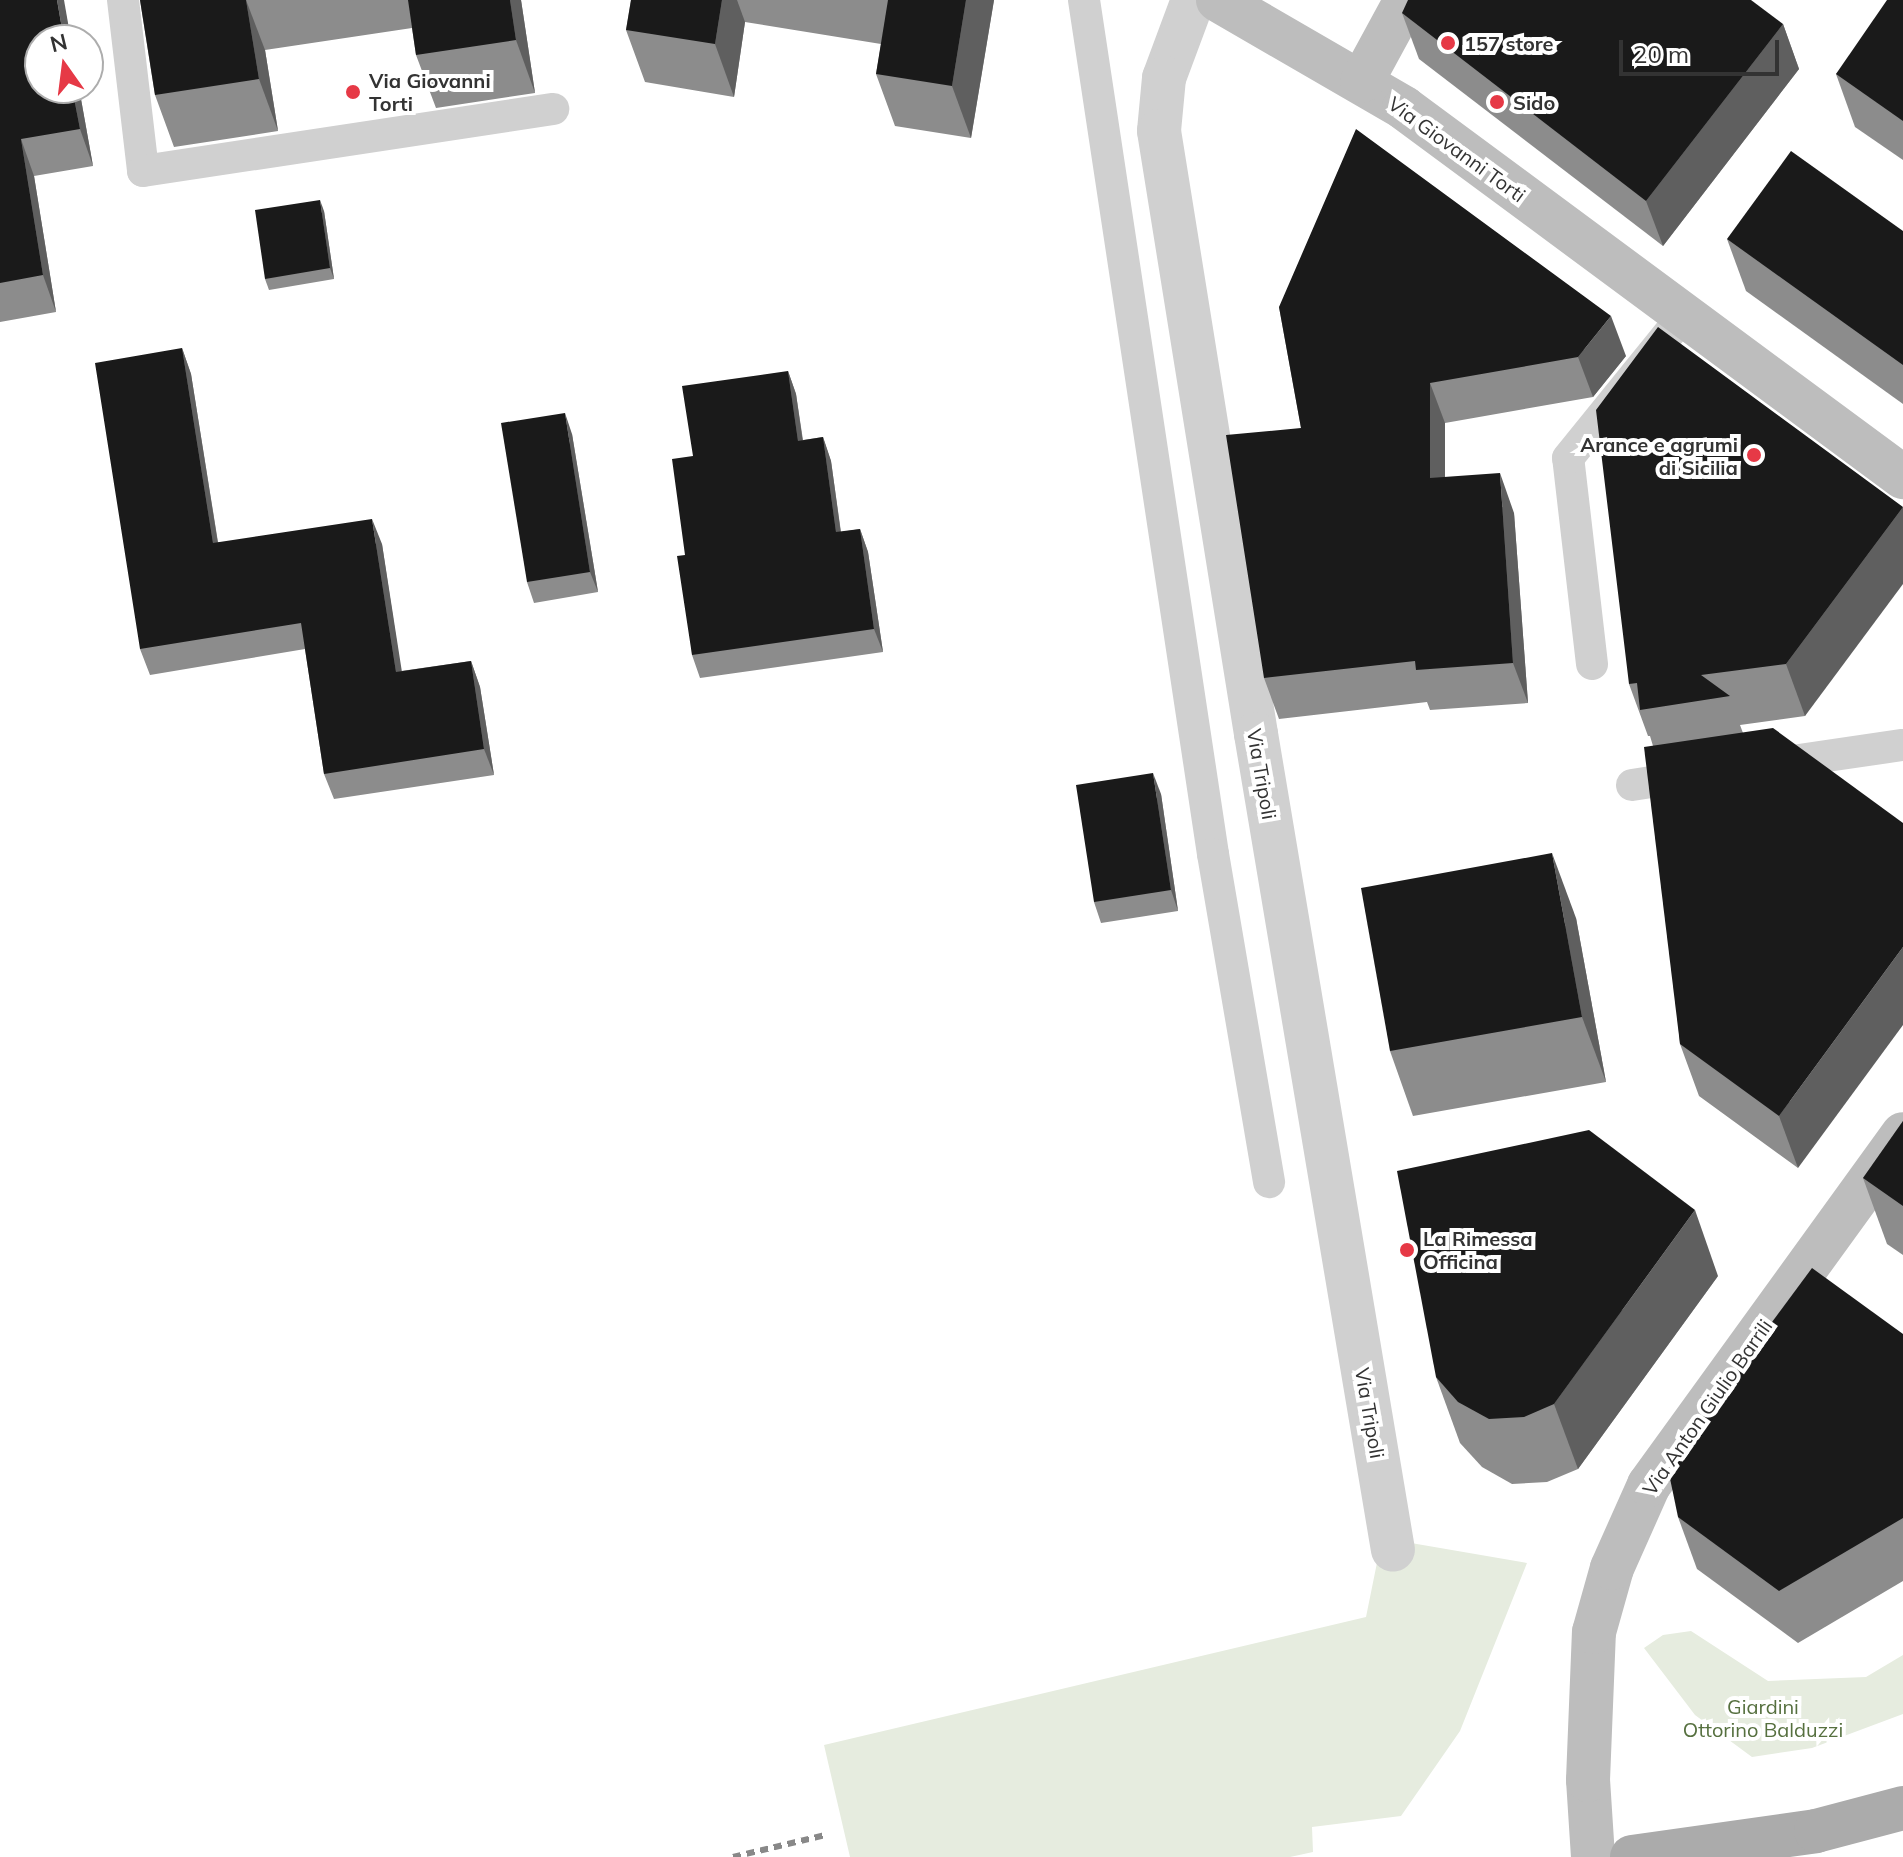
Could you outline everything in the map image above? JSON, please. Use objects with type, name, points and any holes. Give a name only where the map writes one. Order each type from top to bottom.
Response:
[{"type":"main road","points":[[1632,1857],[1816,1831],[1903,1808]]},
{"type":"street","name":"Via Tripoli","points":[[1193,0],[1164,78],[1159,131],[1253,719],[1393,1550]]},
{"type":"street","name":"Via Giovanni Torti","points":[[1218,0],[1362,81],[1903,477]]},
{"type":"street","points":[[1362,81],[1406,0]]},
{"type":"street","name":"Via Anton Giulio Barrili","points":[[1593,1857],[1588,1780],[1594,1632],[1612,1568],[1649,1485],[1903,1134]]},
{"type":"lane","points":[[123,0],[143,171],[553,109]]},
{"type":"lane","points":[[1084,0],[1213,854],[1269,1182]]},
{"type":"lane","points":[[1592,664],[1568,458],[1684,315]]},
{"type":"lane","points":[[1632,785],[1903,745]]},
{"type":"green space","points":[[1382,1538],[1527,1563],[1460,1731],[1401,1816],[1312,1827],[1313,1852],[1290,1857],[850,1857],[824,1745],[1366,1617]]},
{"type":"green space","name":"Giardini Ottorino Balduzzi","points":[[1691,1631],[1768,1681],[1866,1677],[1903,1655],[1903,1714],[1812,1748],[1752,1757],[1695,1715],[1644,1648],[1663,1635]]},
{"type":"building","points":[[0,0],[57,0],[61,24],[24,24],[24,104],[75,104],[80,129],[21,139],[43,275],[0,283]]},
{"type":"building","points":[[140,0],[246,0],[259,79],[155,95]]},
{"type":"building","points":[[408,0],[510,0],[516,40],[416,55]]},
{"type":"building","points":[[631,0],[722,0],[715,44],[626,30]]},
{"type":"building","points":[[888,0],[966,0],[952,86],[876,74]]},
{"type":"building","points":[[1408,0],[1751,0],[1783,24],[1646,201],[1402,13]]},
{"type":"building","points":[[1887,0],[1903,0],[1903,121],[1836,74]]},
{"type":"building","points":[[1356,129],[1611,316],[1578,357],[1430,383],[1430,478],[1500,473],[1513,663],[1416,670],[1415,661],[1264,678],[1226,435],[1301,428],[1279,307]]},
{"type":"building","points":[[1791,151],[1903,231],[1903,365],[1727,239]]},
{"type":"building","points":[[320,200],[330,268],[265,279],[255,210]]},
{"type":"building","points":[[1658,327],[1903,507],[1786,664],[1701,675],[1730,696],[1640,710],[1637,683],[1629,684],[1596,410]]},
{"type":"building","points":[[182,348],[213,543],[372,519],[396,672],[471,661],[484,749],[324,774],[301,623],[140,649],[95,363]]},
{"type":"building","points":[[788,371],[798,441],[823,437],[836,532],[860,529],[874,629],[692,655],[677,556],[685,555],[672,459],[693,456],[682,386]]},
{"type":"building","points":[[565,413],[590,572],[527,582],[501,423]]},
{"type":"building","points":[[1773,728],[1903,823],[1903,947],[1779,1116],[1680,1044],[1644,747]]},
{"type":"building","points":[[1153,773],[1171,890],[1094,902],[1076,785]]},
{"type":"building","points":[[1552,853],[1582,1017],[1390,1051],[1361,888]]},
{"type":"building","points":[[1903,1121],[1903,1206],[1863,1178]]},
{"type":"building","points":[[1589,1130],[1695,1210],[1554,1404],[1524,1417],[1489,1419],[1458,1402],[1436,1377],[1397,1171]]},
{"type":"building","points":[[1812,1268],[1903,1334],[1903,1518],[1779,1591],[1678,1517],[1667,1464]]},
{"type":"railway","points":[[733,1857],[825,1835]]},
{"type":"place","name":"157 store","points":[[1448,43]]},
{"type":"place","name":"Via Giovanni Torti","points":[[353,92]]},
{"type":"place","name":"Sido","points":[[1497,102]]},
{"type":"place","name":"Arance e agrumi di Sicilia","points":[[1754,455]]},
{"type":"place","name":"La Rimessa Officina","points":[[1407,1250]]}]
